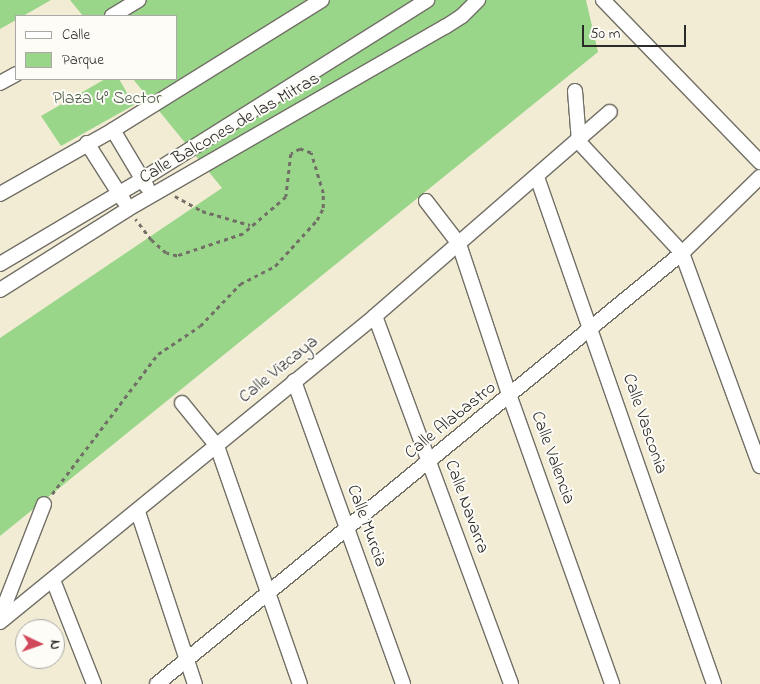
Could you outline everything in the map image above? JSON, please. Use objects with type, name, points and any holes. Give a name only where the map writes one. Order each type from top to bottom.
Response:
[{"type":"street","points":[[114,15],[139,0]]},
{"type":"street","points":[[0,194],[87,143],[113,130],[308,4],[322,0]]},
{"type":"street","name":"Calle Balcones de las Mitras","points":[[0,264],[24,247],[143,180],[427,0]]},
{"type":"street","name":"Calle Balcones de las Mitras","points":[[0,290],[128,210],[456,20],[478,0]]},
{"type":"street","points":[[603,0],[760,162]]},
{"type":"street","points":[[0,83],[15,75]]},
{"type":"street","points":[[575,91],[579,142],[682,253],[760,466]]},
{"type":"street","name":"Calle Vizcaya","points":[[0,622],[138,512],[294,381],[375,316],[579,142],[610,112]]},
{"type":"street","points":[[113,130],[143,180],[158,193]]},
{"type":"street","points":[[87,143],[120,194],[128,210]]},
{"type":"street","name":"Calle Vasconia","points":[[537,177],[714,684]]},
{"type":"street","name":"Calle Alabastro","points":[[157,684],[267,592],[348,529],[510,397],[590,327],[682,253],[760,177]]},
{"type":"street","name":"Calle Valencia","points":[[426,201],[459,244],[510,397],[612,684]]},
{"type":"street","points":[[24,247],[35,268]]},
{"type":"street","name":"Calle Navarra","points":[[375,316],[511,684]]},
{"type":"street","name":"Calle Murcia","points":[[294,381],[403,684]]},
{"type":"street","points":[[182,403],[217,446],[300,684]]},
{"type":"street","points":[[0,617],[44,504]]},
{"type":"street","points":[[138,512],[195,684]]},
{"type":"street","points":[[53,580],[94,684]]},
{"type":"path","points":[[44,504],[158,354],[175,346],[200,326],[240,284],[275,266],[317,220],[323,208],[323,193],[311,153],[300,149],[291,154],[286,197],[250,225],[243,234],[177,256],[166,253],[151,240],[128,210]]},
{"type":"path","points":[[158,193],[202,212],[250,225]]},
{"type":"green space","points":[[0,0],[51,0],[25,15],[15,15],[15,21],[0,29]]},
{"type":"green space","points":[[70,0],[586,0],[598,52],[0,536],[0,338],[222,188],[134,80],[178,80],[178,15],[82,15]]},
{"type":"green space","name":"Plaza 4° Sector","points":[[103,80],[120,80],[134,105],[61,146],[41,116]]}]
